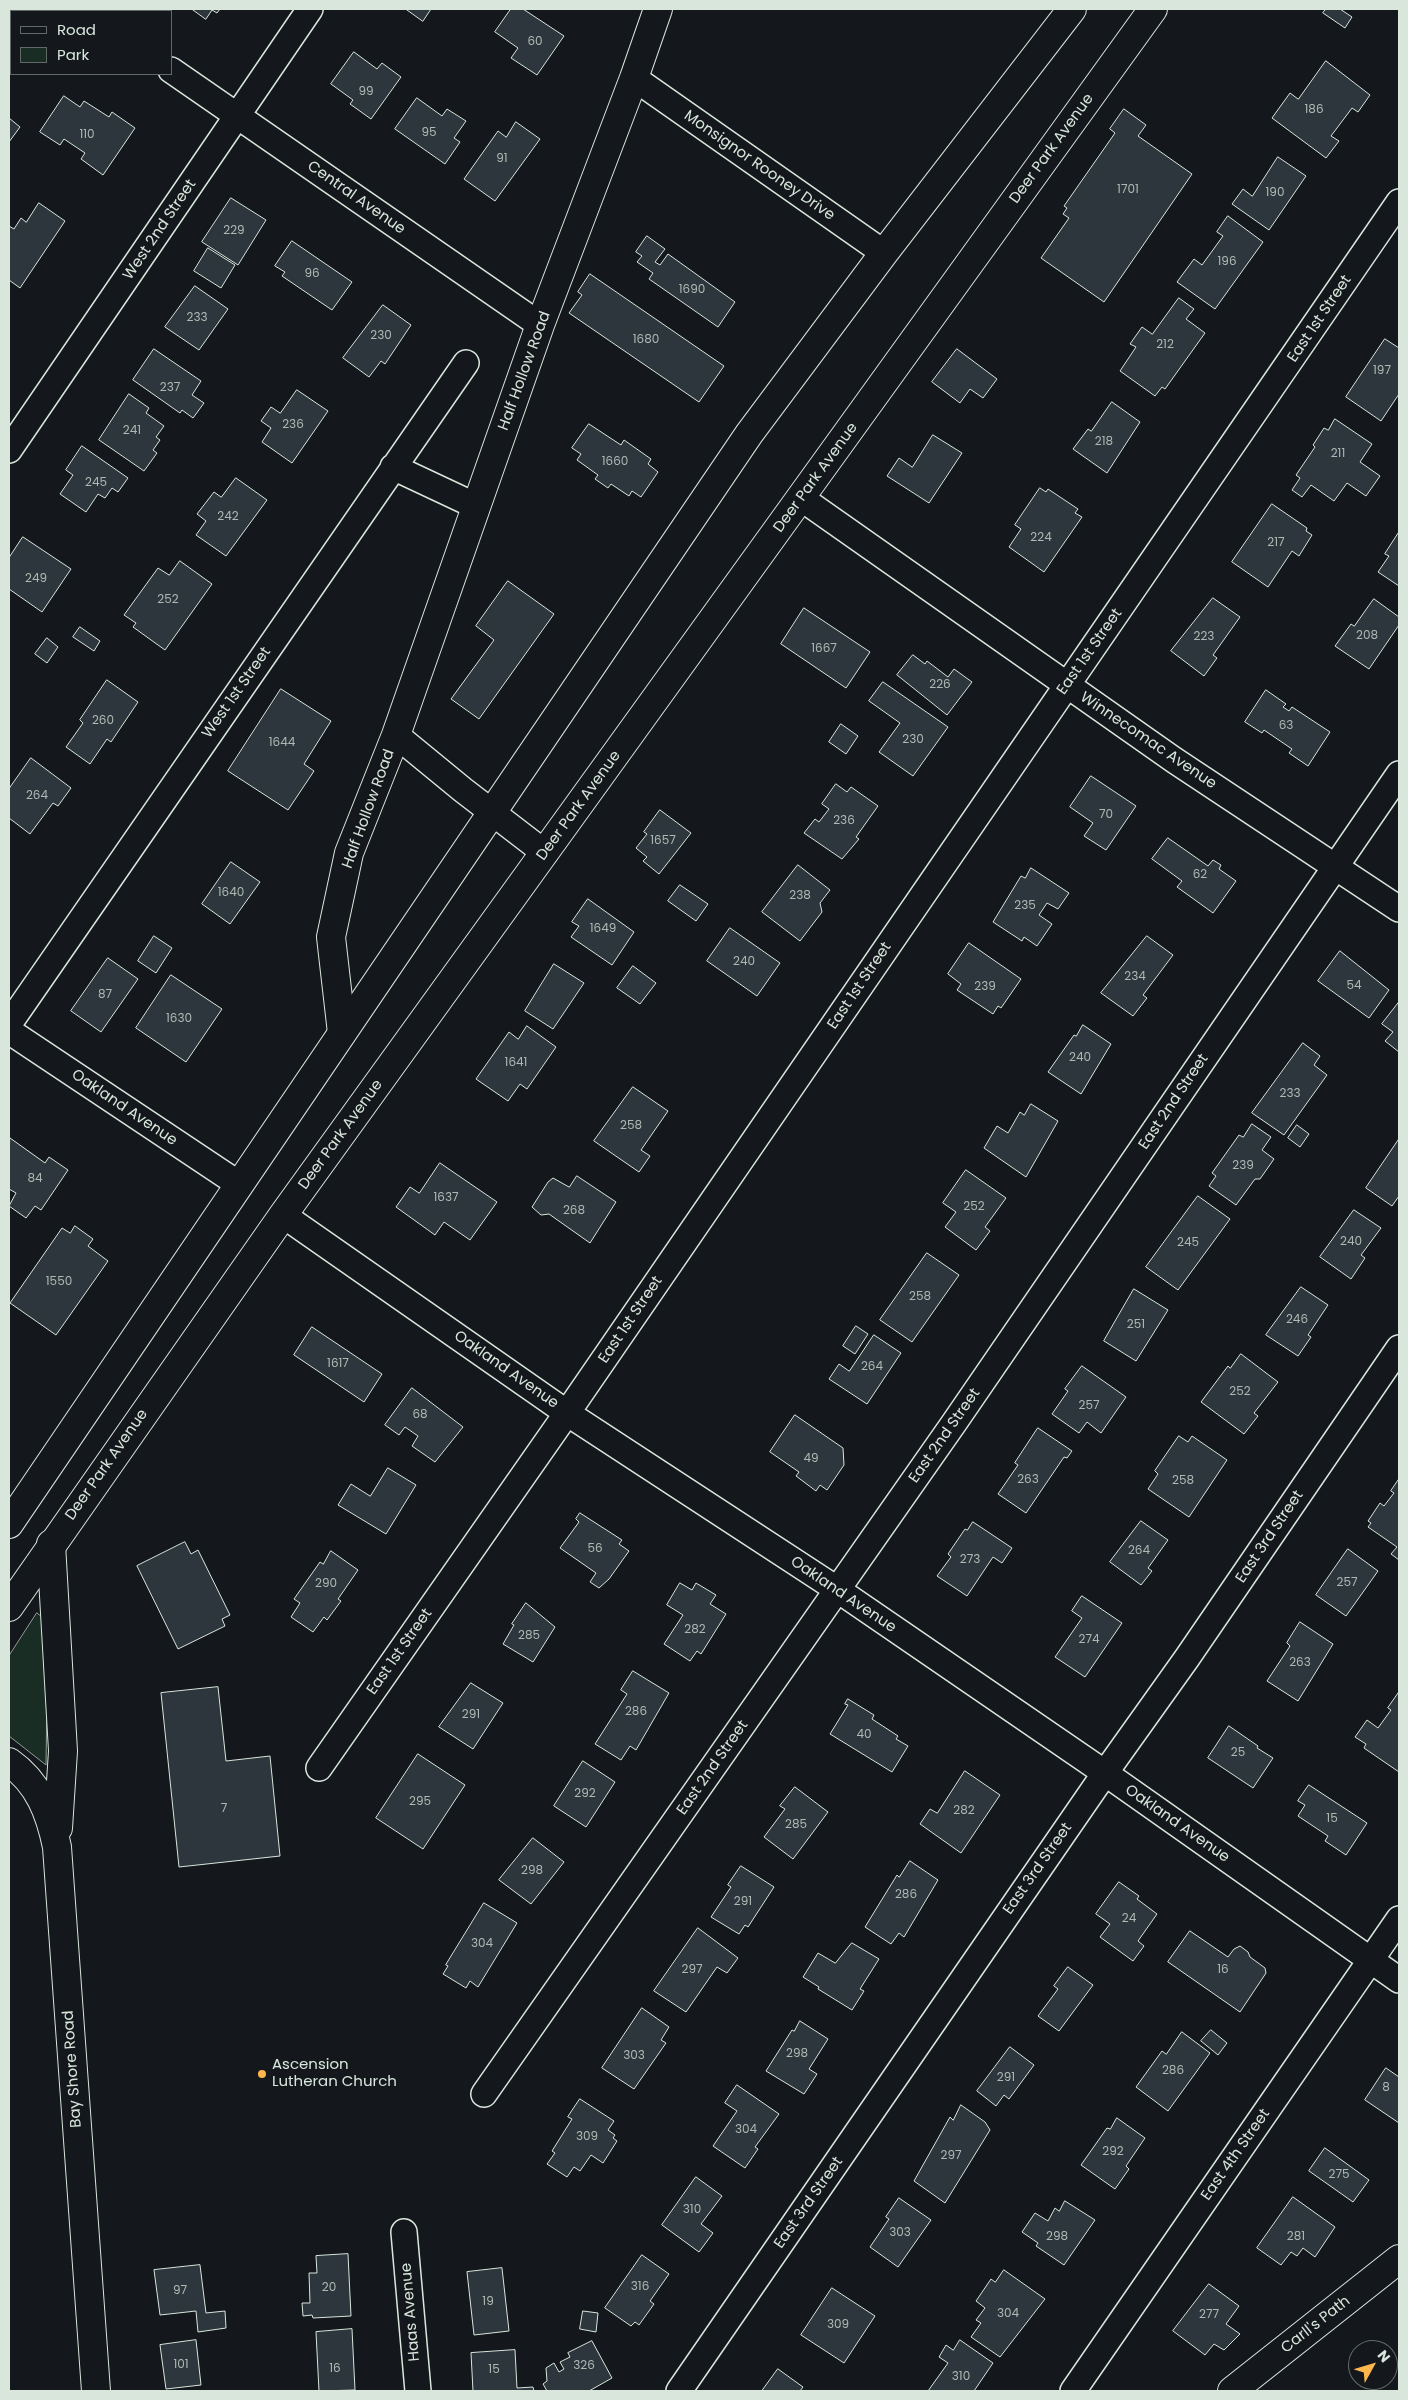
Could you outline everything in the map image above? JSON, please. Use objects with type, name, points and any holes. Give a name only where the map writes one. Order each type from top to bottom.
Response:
[{"type":"main road","name":"Half Hollow Road","points":[[342,1033],[331,937],[349,853],[396,734],[540,326],[634,78],[658,9]]},
{"type":"main road","points":[[9,1524],[750,434],[884,253],[1072,9]]},
{"type":"main road","name":"Deer Park Avenue","points":[[9,1607],[51,1544],[284,1215],[1153,9]]},
{"type":"main road","points":[[51,1544],[63,1752],[57,1847]]},
{"type":"main road","name":"Bay Shore Road","points":[[9,1762],[26,1777],[43,1800],[57,1847],[96,2391]]},
{"type":"main road","name":"Carll's Path","points":[[1232,2391],[1399,2259]]},
{"type":"street","name":"West 2nd Street","points":[[9,450],[310,9]]},
{"type":"street","name":"Central Avenue","points":[[172,71],[540,326]]},
{"type":"street","name":"Monsignor Rooney Drive","points":[[634,78],[884,253]]},
{"type":"street","name":"East 1st Street","points":[[318,1768],[567,1413],[1399,202]]},
{"type":"street","name":"West 1st Street","points":[[9,1024],[466,363]]},
{"type":"street","points":[[393,467],[476,506]]},
{"type":"street","name":"Winnecomac Avenue","points":[[801,498],[1174,760],[1399,909]]},
{"type":"street","name":"Half Hollow Road","points":[[396,734],[545,853]]},
{"type":"street","name":"East 2nd Street","points":[[484,2094],[838,1590],[1399,774]]},
{"type":"street","name":"Oakland Avenue","points":[[9,1030],[240,1185]]},
{"type":"street","name":"Oakland Avenue","points":[[284,1215],[567,1413],[838,1590],[1104,1773],[1399,1980]]},
{"type":"street","name":"East 3rd Street","points":[[679,2391],[1104,1773],[1187,1658],[1399,1348]]},
{"type":"street","name":"East 4th Street","points":[[1074,2391],[1399,1919]]},
{"type":"street","name":"Haas Avenue","points":[[404,2232],[418,2391]]},
{"type":"green space","points":[[37,1613],[48,1622],[46,1765],[9,1736],[9,1656]]},
{"type":"building","points":[[192,9],[220,9],[217,13],[212,10],[206,19]]},
{"type":"building","points":[[406,9],[431,9],[423,21]]},
{"type":"building","points":[[511,9],[523,9],[564,36],[537,75],[511,58],[518,48],[495,32]]},
{"type":"building","points":[[1326,9],[1340,9],[1352,17],[1345,28],[1323,13]]},
{"type":"building","points":[[10,36],[9,72],[9,38]]},
{"type":"building","points":[[354,52],[377,69],[382,63],[401,77],[371,119],[350,104],[353,100],[331,84]]},
{"type":"building","points":[[1326,61],[1370,95],[1358,112],[1352,108],[1331,136],[1339,141],[1326,158],[1272,118],[1290,93],[1298,99]]},
{"type":"building","points":[[64,96],[80,107],[84,101],[109,117],[112,112],[135,128],[103,175],[81,159],[85,153],[64,139],[60,145],[40,132]]},
{"type":"building","points":[[417,98],[442,116],[447,109],[466,121],[454,138],[460,142],[445,164],[395,129]]},
{"type":"building","points":[[1124,109],[1146,125],[1138,136],[1192,174],[1104,302],[1041,258],[1069,218],[1063,214],[1067,208],[1064,206],[1115,133],[1110,129]]},
{"type":"building","points":[[9,118],[20,127],[9,142]]},
{"type":"building","points":[[516,122],[540,139],[495,201],[464,179],[498,131],[506,137]]},
{"type":"building","points":[[1278,157],[1306,176],[1269,230],[1232,204],[1243,189],[1252,196]]},
{"type":"building","points":[[231,198],[266,220],[238,265],[202,242]]},
{"type":"building","points":[[39,203],[65,221],[20,288],[9,280],[9,226],[14,229],[21,218],[26,222]]},
{"type":"building","points":[[1228,216],[1263,242],[1215,309],[1177,282],[1194,259],[1202,265],[1223,236],[1217,232]]},
{"type":"building","points":[[647,236],[665,249],[655,262],[660,265],[668,254],[735,302],[718,327],[649,279],[653,273],[637,262],[642,256],[636,252]]},
{"type":"building","points":[[292,241],[352,282],[332,310],[282,276],[285,272],[275,266]]},
{"type":"building","points":[[208,248],[235,265],[221,288],[194,271]]},
{"type":"building","points":[[590,274],[724,366],[699,402],[569,313],[582,295],[578,292]]},
{"type":"building","points":[[195,286],[228,309],[199,350],[165,327]]},
{"type":"building","points":[[1179,298],[1194,309],[1186,319],[1205,333],[1165,389],[1162,387],[1155,396],[1120,371],[1136,347],[1130,344],[1142,327],[1152,334]]},
{"type":"building","points":[[383,305],[411,325],[385,364],[381,361],[369,377],[343,358]]},
{"type":"building","points":[[1385,339],[1399,348],[1399,394],[1381,421],[1346,397]]},
{"type":"building","points":[[154,349],[201,381],[192,395],[204,403],[193,418],[182,410],[180,413],[133,380]]},
{"type":"building","points":[[957,349],[997,379],[983,398],[970,389],[960,403],[932,382]]},
{"type":"building","points":[[297,390],[328,411],[292,463],[262,442],[271,428],[261,421],[271,407],[280,413]]},
{"type":"building","points":[[129,394],[149,408],[146,413],[164,426],[156,437],[160,440],[153,450],[157,453],[144,471],[99,440]]},
{"type":"building","points":[[1112,402],[1140,422],[1107,473],[1073,449],[1088,429],[1091,431]]},
{"type":"building","points":[[1335,419],[1372,444],[1360,462],[1380,476],[1366,496],[1347,483],[1334,501],[1311,485],[1302,497],[1292,490],[1300,478],[1296,475],[1315,447],[1313,445],[1324,428],[1328,430]]},
{"type":"building","points":[[589,424],[621,445],[624,440],[651,459],[648,464],[658,472],[641,497],[632,491],[629,496],[611,484],[608,488],[595,479],[598,475],[577,460],[581,454],[572,448]]},
{"type":"building","points":[[933,435],[962,453],[929,503],[887,476],[899,458],[912,467]]},
{"type":"building","points":[[82,446],[128,478],[118,492],[112,488],[105,498],[98,494],[86,512],[60,494],[73,475],[66,470]]},
{"type":"building","points":[[236,478],[267,500],[226,556],[196,535],[206,521],[197,514],[214,492],[221,497]]},
{"type":"building","points":[[1040,488],[1046,492],[1048,489],[1078,509],[1075,513],[1082,517],[1044,572],[1009,547],[1021,529],[1015,525]]},
{"type":"building","points":[[1272,504],[1307,528],[1306,531],[1312,535],[1299,556],[1292,551],[1268,587],[1232,562]]},
{"type":"building","points":[[1399,532],[1399,586],[1378,572],[1389,556],[1385,554]]},
{"type":"building","points":[[23,537],[71,569],[42,612],[9,589],[9,558]]},
{"type":"building","points":[[180,561],[212,584],[165,650],[133,627],[136,623],[124,615],[158,568],[169,575]]},
{"type":"building","points":[[508,581],[554,614],[479,719],[451,699],[494,640],[476,626]]},
{"type":"building","points":[[1213,598],[1240,617],[1213,655],[1217,658],[1204,676],[1171,651]]},
{"type":"building","points":[[1374,599],[1399,617],[1399,625],[1369,669],[1335,646],[1351,624],[1354,626]]},
{"type":"building","points":[[804,608],[870,652],[846,688],[781,644]]},
{"type":"building","points":[[80,627],[100,641],[94,651],[73,637]]},
{"type":"building","points":[[47,638],[58,647],[47,663],[35,654]]},
{"type":"building","points":[[913,655],[925,664],[927,661],[948,677],[954,669],[972,682],[947,715],[897,675]]},
{"type":"building","points":[[107,680],[138,702],[111,742],[107,739],[90,764],[66,747],[83,723],[80,720]]},
{"type":"building","points":[[883,682],[948,727],[913,776],[879,752],[900,723],[869,701]]},
{"type":"building","points":[[281,689],[331,721],[304,764],[314,771],[288,810],[228,771]]},
{"type":"building","points":[[1266,690],[1286,704],[1283,707],[1289,711],[1292,707],[1330,732],[1308,766],[1289,753],[1292,749],[1264,730],[1262,733],[1245,722]]},
{"type":"building","points":[[841,724],[858,736],[846,754],[829,742]]},
{"type":"building","points":[[31,758],[71,788],[58,806],[53,803],[30,834],[9,818],[9,789]]},
{"type":"building","points":[[1091,776],[1136,806],[1106,850],[1084,836],[1093,823],[1070,807]]},
{"type":"building","points":[[836,784],[847,792],[851,787],[878,806],[856,837],[859,839],[842,859],[804,833],[815,819],[819,822],[829,809],[822,804]]},
{"type":"building","points":[[660,810],[691,833],[659,874],[643,861],[647,857],[636,848],[647,834],[644,832]]},
{"type":"building","points":[[1168,838],[1208,866],[1213,860],[1221,865],[1219,869],[1236,881],[1213,913],[1177,887],[1182,881],[1152,859]]},
{"type":"building","points":[[231,862],[260,882],[230,924],[202,904]]},
{"type":"building","points":[[798,865],[830,890],[820,903],[822,912],[800,941],[762,912]]},
{"type":"building","points":[[1031,868],[1069,893],[1058,909],[1047,903],[1039,915],[1052,924],[1037,946],[1024,937],[1022,941],[993,922],[1021,876],[1025,878]]},
{"type":"building","points":[[680,885],[708,904],[696,921],[668,901]]},
{"type":"building","points":[[588,899],[634,932],[612,965],[571,937],[579,926],[572,922]]},
{"type":"building","points":[[730,928],[780,963],[757,996],[707,961]]},
{"type":"building","points":[[154,936],[172,948],[156,973],[138,961]]},
{"type":"building","points":[[1147,936],[1173,955],[1143,995],[1147,998],[1133,1016],[1101,993]]},
{"type":"building","points":[[969,943],[1021,979],[1001,1008],[998,1006],[993,1014],[957,990],[961,984],[948,974]]},
{"type":"building","points":[[1340,951],[1389,990],[1369,1018],[1318,981]]},
{"type":"building","points":[[108,958],[138,979],[101,1032],[71,1011]]},
{"type":"building","points":[[554,964],[584,983],[553,1029],[525,1011]]},
{"type":"building","points":[[633,966],[656,983],[640,1004],[617,988]]},
{"type":"building","points":[[171,975],[222,1009],[186,1062],[136,1028]]},
{"type":"building","points":[[1399,1002],[1399,1052],[1385,1041],[1393,1032],[1382,1024]]},
{"type":"building","points":[[1083,1025],[1111,1044],[1081,1094],[1048,1072]]},
{"type":"building","points":[[527,1026],[556,1047],[527,1089],[520,1084],[508,1101],[476,1079],[509,1032],[518,1039]]},
{"type":"building","points":[[1303,1043],[1320,1056],[1314,1065],[1327,1075],[1284,1135],[1252,1113]]},
{"type":"building","points":[[633,1087],[668,1111],[641,1150],[650,1156],[639,1172],[594,1141]]},
{"type":"building","points":[[1031,1104],[1058,1121],[1026,1177],[984,1148],[997,1126],[1008,1133],[1020,1112],[1024,1115]]},
{"type":"building","points":[[1252,1124],[1271,1137],[1262,1150],[1274,1159],[1260,1179],[1255,1179],[1236,1205],[1209,1186],[1216,1176],[1212,1173],[1239,1135],[1243,1137]]},
{"type":"building","points":[[1297,1125],[1309,1134],[1300,1147],[1288,1138]]},
{"type":"building","points":[[10,1138],[45,1163],[49,1157],[68,1170],[41,1210],[35,1206],[26,1218],[9,1206],[16,1193],[9,1189]]},
{"type":"building","points":[[1399,1139],[1399,1196],[1392,1206],[1366,1188]]},
{"type":"building","points":[[440,1163],[497,1202],[470,1240],[444,1222],[435,1235],[396,1207],[410,1187],[419,1193]]},
{"type":"building","points":[[966,1170],[1006,1198],[985,1227],[990,1231],[976,1250],[945,1227],[956,1212],[943,1203]]},
{"type":"building","points":[[577,1176],[616,1202],[590,1243],[549,1214],[541,1215],[532,1207],[548,1182],[553,1178],[569,1187]]},
{"type":"building","points":[[1198,1196],[1230,1219],[1178,1290],[1146,1267]]},
{"type":"building","points":[[1354,1210],[1381,1228],[1361,1255],[1365,1258],[1351,1279],[1320,1257]]},
{"type":"building","points":[[75,1226],[93,1239],[88,1246],[108,1261],[56,1335],[10,1303],[62,1228],[70,1233]]},
{"type":"building","points":[[927,1253],[959,1275],[912,1342],[880,1320]]},
{"type":"building","points":[[1301,1287],[1328,1305],[1308,1335],[1311,1337],[1298,1356],[1266,1335]]},
{"type":"building","points":[[1134,1289],[1168,1310],[1136,1361],[1104,1341]]},
{"type":"building","points":[[856,1326],[868,1334],[855,1354],[843,1346]]},
{"type":"building","points":[[312,1327],[382,1374],[364,1402],[294,1355]]},
{"type":"building","points":[[874,1335],[901,1353],[867,1404],[829,1379],[839,1364],[849,1371]]},
{"type":"building","points":[[1241,1354],[1278,1382],[1254,1413],[1258,1416],[1244,1434],[1201,1402],[1228,1366],[1230,1368]]},
{"type":"building","points":[[1082,1366],[1126,1397],[1101,1433],[1087,1422],[1079,1433],[1052,1414],[1068,1391],[1065,1389]]},
{"type":"building","points":[[412,1388],[463,1427],[435,1462],[412,1446],[418,1436],[405,1427],[399,1435],[385,1425]]},
{"type":"building","points":[[795,1415],[843,1448],[844,1465],[827,1490],[820,1485],[816,1491],[796,1476],[799,1472],[770,1452]]},
{"type":"building","points":[[1038,1428],[1072,1451],[1067,1458],[1064,1457],[1026,1513],[998,1494],[1018,1465],[1015,1463]]},
{"type":"building","points":[[1179,1436],[1188,1442],[1192,1436],[1227,1460],[1189,1517],[1148,1489],[1158,1474],[1155,1471]]},
{"type":"building","points":[[388,1468],[416,1485],[386,1534],[338,1505],[351,1484],[370,1496]]},
{"type":"building","points":[[1399,1479],[1399,1560],[1391,1554],[1397,1547],[1368,1527],[1371,1523],[1368,1521],[1380,1503],[1384,1506],[1394,1493],[1391,1491]]},
{"type":"building","points":[[580,1513],[622,1540],[619,1544],[629,1551],[609,1579],[599,1588],[590,1582],[596,1573],[560,1548],[579,1522],[576,1519]]},
{"type":"building","points":[[1141,1521],[1168,1540],[1148,1568],[1152,1571],[1141,1585],[1110,1562]]},
{"type":"building","points":[[973,1522],[1012,1548],[1002,1563],[993,1557],[967,1596],[937,1576],[951,1557],[948,1554],[965,1529],[967,1530]]},
{"type":"building","points":[[185,1542],[191,1554],[198,1550],[230,1615],[222,1619],[225,1626],[178,1649],[137,1566]]},
{"type":"building","points":[[1348,1549],[1378,1571],[1346,1616],[1316,1595]]},
{"type":"building","points":[[331,1551],[358,1570],[338,1599],[341,1601],[327,1620],[324,1617],[313,1632],[291,1617],[300,1603],[294,1599],[320,1562],[323,1564]]},
{"type":"building","points":[[680,1583],[692,1590],[696,1583],[716,1595],[710,1604],[726,1614],[701,1654],[697,1651],[690,1661],[664,1644],[683,1615],[667,1605]]},
{"type":"building","points":[[1082,1596],[1122,1623],[1085,1677],[1055,1657],[1082,1618],[1072,1611]]},
{"type":"building","points":[[526,1603],[555,1627],[533,1662],[503,1644],[514,1625],[512,1624]]},
{"type":"building","points":[[1300,1622],[1333,1644],[1298,1701],[1267,1681],[1290,1646],[1287,1643]]},
{"type":"building","points":[[633,1671],[669,1693],[636,1750],[630,1746],[621,1760],[595,1744],[627,1694],[621,1690]]},
{"type":"building","points":[[471,1683],[503,1703],[473,1749],[439,1727]]},
{"type":"building","points":[[218,1687],[226,1761],[270,1756],[280,1856],[179,1867],[161,1693]]},
{"type":"building","points":[[1399,1692],[1399,1772],[1364,1748],[1366,1744],[1355,1737],[1367,1720],[1378,1728],[1391,1710],[1388,1708]]},
{"type":"building","points":[[848,1699],[874,1715],[872,1719],[898,1736],[896,1739],[908,1746],[892,1772],[830,1734],[848,1705],[845,1704]]},
{"type":"building","points":[[1229,1726],[1273,1758],[1253,1788],[1208,1758]]},
{"type":"building","points":[[418,1754],[465,1785],[423,1849],[376,1818]]},
{"type":"building","points":[[583,1761],[615,1782],[586,1827],[554,1806]]},
{"type":"building","points":[[965,1771],[1000,1795],[961,1853],[920,1824],[930,1809],[937,1813]]},
{"type":"building","points":[[1309,1785],[1367,1823],[1346,1855],[1325,1841],[1328,1836],[1298,1816],[1305,1805],[1298,1801]]},
{"type":"building","points":[[795,1787],[828,1812],[793,1859],[764,1837],[785,1809],[780,1806]]},
{"type":"building","points":[[533,1838],[564,1862],[531,1904],[499,1880]]},
{"type":"building","points":[[910,1861],[938,1880],[904,1937],[899,1933],[891,1944],[865,1927],[897,1875],[899,1877]]},
{"type":"building","points":[[741,1866],[774,1887],[748,1927],[745,1925],[739,1934],[711,1917],[731,1887],[728,1885]]},
{"type":"building","points":[[1119,1882],[1139,1896],[1137,1899],[1157,1914],[1138,1941],[1144,1946],[1133,1961],[1100,1937],[1110,1924],[1096,1914]]},
{"type":"building","points":[[484,1903],[517,1923],[478,1987],[470,1981],[466,1988],[443,1974],[448,1966],[446,1965]]},
{"type":"building","points":[[698,1928],[738,1958],[727,1973],[717,1967],[686,2012],[654,1991]]},
{"type":"building","points":[[1190,1931],[1228,1957],[1234,1949],[1240,1946],[1248,1952],[1250,1957],[1265,1968],[1266,1973],[1240,2012],[1168,1962]]},
{"type":"building","points":[[852,1943],[879,1959],[860,1989],[864,1991],[852,2010],[818,1989],[819,1987],[803,1977],[818,1953],[835,1963]]},
{"type":"building","points":[[1068,1967],[1093,1985],[1059,2031],[1038,2016],[1058,1989],[1054,1986]]},
{"type":"building","points":[[642,2008],[669,2027],[661,2040],[666,2043],[634,2089],[602,2068]]},
{"type":"building","points":[[800,2021],[828,2039],[809,2069],[817,2074],[804,2094],[766,2071],[792,2030],[794,2031]]},
{"type":"building","points":[[1211,2030],[1227,2043],[1218,2055],[1201,2041]]},
{"type":"building","points":[[1182,2032],[1210,2053],[1168,2111],[1136,2087],[1162,2051],[1166,2054]]},
{"type":"building","points":[[1010,2047],[1034,2065],[1009,2099],[1004,2095],[996,2106],[977,2091]]},
{"type":"building","points":[[1386,2068],[1399,2077],[1399,2123],[1365,2100]]},
{"type":"building","points":[[737,2085],[779,2114],[755,2147],[758,2149],[745,2168],[713,2146],[737,2111],[725,2103]]},
{"type":"building","points":[[580,2099],[614,2121],[608,2130],[615,2135],[613,2138],[617,2141],[603,2163],[591,2155],[580,2171],[574,2167],[567,2177],[547,2164],[555,2153],[552,2151],[572,2119],[568,2117]]},
{"type":"building","points":[[961,2105],[985,2122],[990,2130],[945,2203],[914,2181],[950,2117],[953,2120]]},
{"type":"building","points":[[1117,2118],[1145,2138],[1126,2166],[1129,2169],[1115,2189],[1081,2165],[1107,2128],[1110,2129]]},
{"type":"building","points":[[1325,2148],[1369,2180],[1353,2202],[1309,2171]]},
{"type":"building","points":[[696,2177],[722,2196],[701,2224],[713,2233],[699,2252],[662,2225]]},
{"type":"building","points":[[1293,2197],[1335,2227],[1315,2257],[1303,2248],[1297,2256],[1291,2252],[1281,2265],[1257,2248]]},
{"type":"building","points":[[899,2198],[931,2220],[898,2267],[870,2247],[889,2219],[886,2217]]},
{"type":"building","points":[[1065,2201],[1095,2220],[1064,2265],[1036,2246],[1038,2243],[1022,2232],[1035,2213],[1048,2221],[1055,2208],[1059,2211]]},
{"type":"building","points":[[348,2254],[351,2316],[313,2318],[312,2315],[303,2316],[302,2303],[310,2303],[309,2273],[317,2273],[316,2256]]},
{"type":"building","points":[[642,2255],[669,2274],[650,2301],[654,2304],[639,2325],[635,2322],[631,2326],[605,2308]]},
{"type":"building","points":[[200,2265],[206,2313],[225,2311],[226,2328],[198,2332],[196,2311],[160,2315],[154,2270]]},
{"type":"building","points":[[502,2268],[509,2331],[474,2335],[467,2272]]},
{"type":"building","points":[[1004,2270],[1045,2299],[1000,2357],[971,2337],[981,2323],[976,2320],[985,2308],[976,2301],[991,2279],[995,2282]]},
{"type":"building","points":[[1209,2284],[1239,2306],[1226,2324],[1240,2334],[1224,2350],[1214,2344],[1205,2355],[1173,2331]]},
{"type":"building","points":[[832,2288],[875,2316],[844,2363],[801,2335]]},
{"type":"building","points":[[583,2311],[598,2313],[596,2332],[580,2329]]},
{"type":"building","points":[[352,2329],[355,2390],[319,2391],[316,2332]]},
{"type":"building","points":[[196,2340],[201,2385],[166,2389],[160,2345]]},
{"type":"building","points":[[960,2340],[993,2363],[974,2391],[928,2391],[948,2363],[939,2357],[946,2345],[953,2350]]},
{"type":"building","points":[[592,2341],[612,2378],[589,2391],[547,2391],[543,2384],[547,2381],[546,2368],[554,2363],[559,2372],[564,2369],[560,2362],[570,2357],[568,2353]]},
{"type":"building","points":[[515,2350],[517,2388],[533,2387],[534,2391],[473,2391],[471,2353]]},
{"type":"building","points":[[778,2369],[803,2387],[800,2391],[762,2391]]},
{"type":"place","name":"Ascension Lutheran Church","points":[[262,2074]]}]
